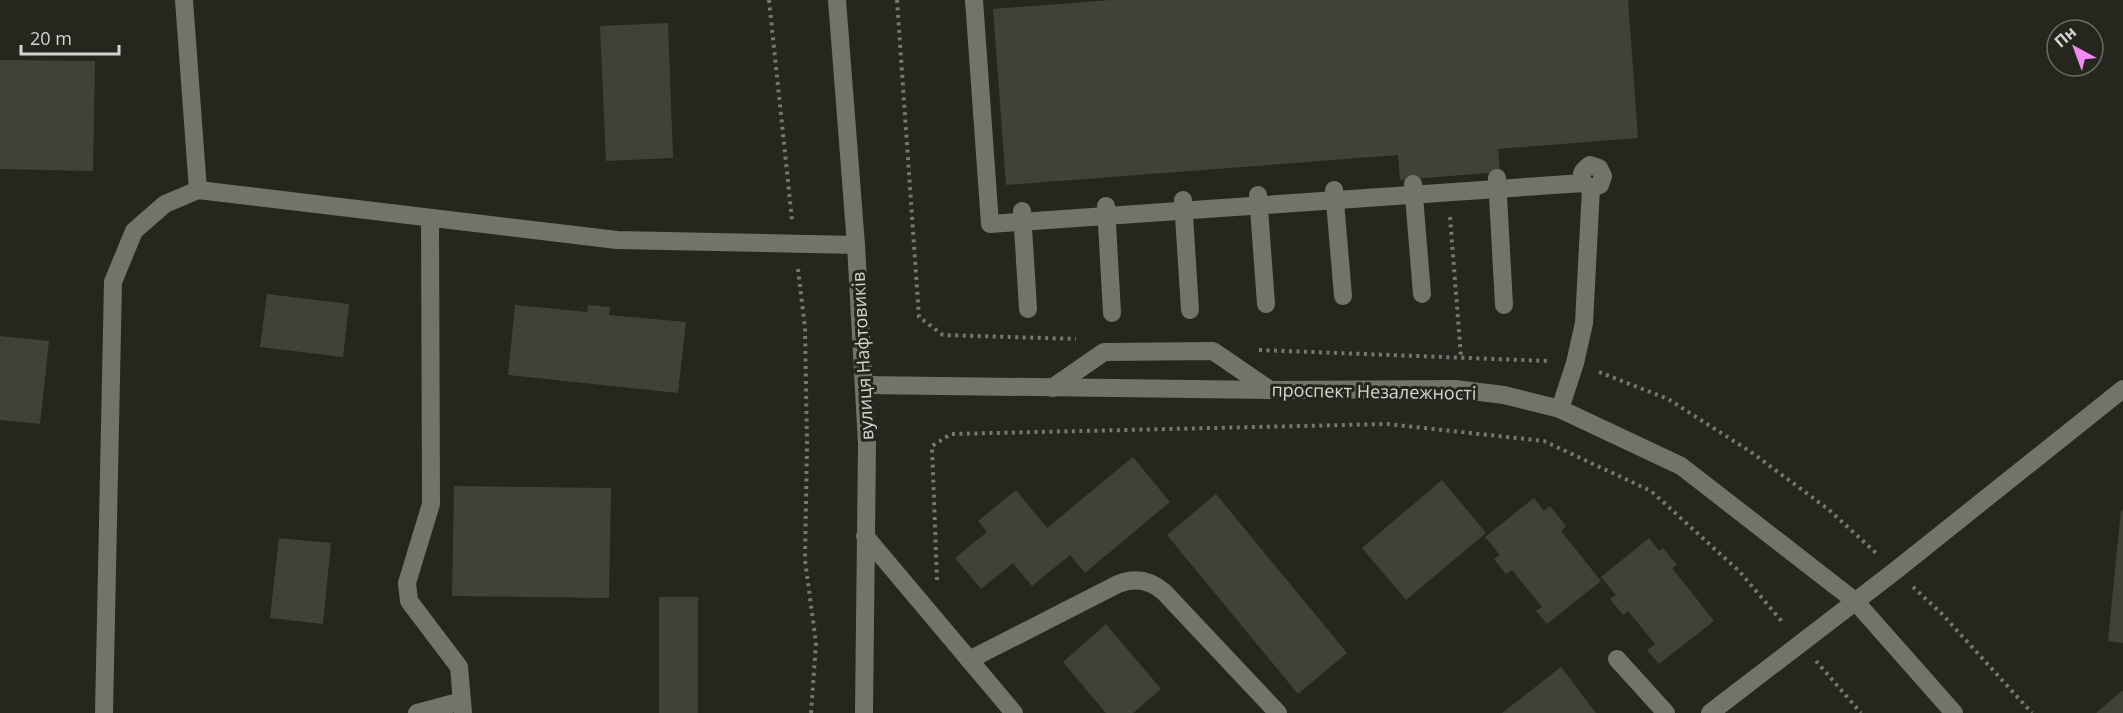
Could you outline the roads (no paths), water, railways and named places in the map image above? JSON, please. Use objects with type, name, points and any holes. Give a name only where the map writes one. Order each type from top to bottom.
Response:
[{"type":"street","points":[[184,0],[198,190]]},
{"type":"street","name":"вулиця Нафтовиків","points":[[837,0],[856,245],[867,444],[864,713]]},
{"type":"street","points":[[974,0],[994,212]]},
{"type":"street","points":[[987,0],[994,212],[990,224],[1022,216],[1184,204],[1497,183],[1585,180],[1584,322],[1575,363],[1560,409]]},
{"type":"street","points":[[1414,189],[1449,192],[1497,183]]},
{"type":"street","points":[[1497,183],[1504,305]]},
{"type":"street","points":[[1414,189],[1422,294]]},
{"type":"street","points":[[104,713],[113,282],[134,231],[165,204],[198,190],[617,240],[856,245]]},
{"type":"street","points":[[1334,194],[1343,296]]},
{"type":"street","points":[[1258,199],[1266,304]]},
{"type":"street","points":[[1184,204],[1190,310]]},
{"type":"street","points":[[1106,210],[1112,313]]},
{"type":"street","points":[[1022,216],[1029,309]]},
{"type":"street","points":[[417,713],[463,707],[459,667],[409,601],[407,583],[431,504],[430,218]]},
{"type":"street","points":[[1052,388],[1104,352],[1214,351],[1270,390]]},
{"type":"street","name":"проспект Незалежності","points":[[864,385],[1270,390],[1455,389],[1504,395],[1560,409],[1680,466],[1855,601],[1954,713]]},
{"type":"street","points":[[1710,713],[1802,644],[2123,389]]},
{"type":"street","points":[[865,536],[1014,713]]},
{"type":"street","points":[[969,660],[1118,584],[1134,579],[1143,580],[1158,586],[1278,713]]},
{"type":"street","points":[[1617,660],[1666,713]]}]
